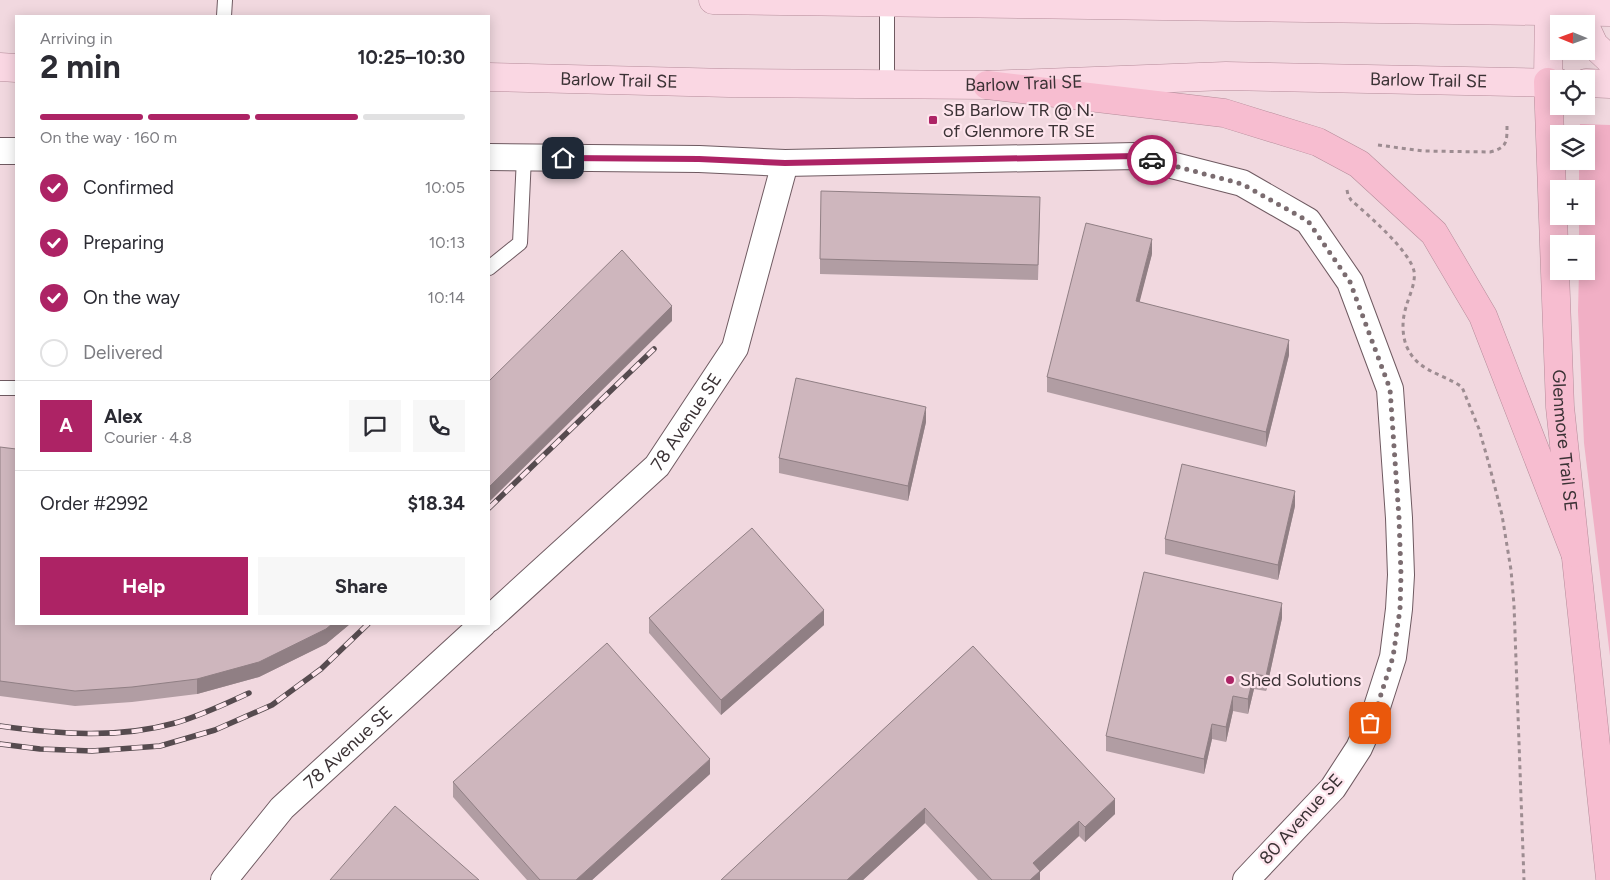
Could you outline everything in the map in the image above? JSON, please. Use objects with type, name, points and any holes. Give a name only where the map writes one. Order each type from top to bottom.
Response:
[{"type":"highway","points":[[987,85],[1224,113],[1318,142],[1359,164],[1434,233],[1483,316],[1575,553]]},
{"type":"highway","name":"Glenmore Trail SE","points":[[1555,115],[1560,406],[1610,878]]},
{"type":"highway","points":[[1604,826],[1604,880]]},
{"type":"main road","points":[[713,0],[1074,4],[1549,5],[1580,15]]},
{"type":"main road","points":[[1074,4],[1110,0]]},
{"type":"main road","name":"Glenmore Trail SE","points":[[1549,5],[1553,70]]},
{"type":"main road","points":[[1590,15],[1610,12]]},
{"type":"main road","points":[[1595,46],[1610,60]]},
{"type":"main road","points":[[0,67],[15,68]]},
{"type":"main road","name":"Barlow Trail SE","points":[[490,77],[729,83],[987,85],[1226,76],[1550,82]]},
{"type":"main road","points":[[1595,83],[1610,84]]},
{"type":"street","points":[[0,151],[15,151]]},
{"type":"street","name":"80 Avenue SE","points":[[490,157],[699,159],[785,163],[1136,156],[1242,184],[1308,221],[1350,282],[1390,389],[1399,518],[1400,609],[1393,657],[1376,710],[1359,748],[1333,788],[1246,880]]},
{"type":"street","name":"78 Avenue SE","points":[[490,618],[657,466],[729,356],[734,348],[785,163]]},
{"type":"street","name":"78 Avenue SE","points":[[224,880],[282,808],[482,625]]},
{"type":"lane","points":[[224,15],[225,0]]},
{"type":"lane","points":[[887,2],[887,84]]},
{"type":"lane","points":[[490,267],[520,243],[524,157]]},
{"type":"lane","points":[[0,388],[15,388]]},
{"type":"path","points":[[1508,126],[1507,141],[1500,150],[1490,152],[1423,151],[1376,145],[1359,164],[1347,188],[1348,195],[1400,248],[1412,264],[1414,270],[1413,285],[1403,322],[1405,340],[1409,351],[1414,360],[1422,366],[1462,387],[1479,429],[1498,496],[1509,551],[1514,605],[1524,880]]},
{"type":"shaded area","points":[[1580,124],[1610,125],[1610,656],[1584,443],[1578,311],[1579,280],[1595,280],[1595,235],[1579,235],[1579,225],[1595,225],[1595,180],[1579,180],[1579,170],[1595,170],[1595,125]]},
{"type":"building","points":[[821,191],[1040,197],[1038,265],[820,259]]},
{"type":"building","points":[[1086,223],[1152,239],[1136,301],[1289,340],[1266,432],[1047,377]]},
{"type":"building","points":[[622,250],[672,306],[490,486],[490,380]]},
{"type":"building","points":[[796,378],[926,407],[908,486],[779,458]]},
{"type":"building","points":[[0,447],[15,449],[15,625],[331,625],[259,662],[197,679],[132,687],[75,691],[0,681]]},
{"type":"building","points":[[1182,464],[1295,491],[1278,565],[1165,539]]},
{"type":"building","points":[[752,528],[824,610],[721,700],[649,618]]},
{"type":"building","points":[[1144,572],[1282,603],[1266,676],[1254,674],[1248,699],[1233,696],[1226,727],[1212,724],[1204,759],[1106,736]]},
{"type":"building","points":[[607,643],[710,759],[576,880],[540,880],[453,782]]},
{"type":"building","points":[[973,646],[1115,799],[1085,827],[1079,821],[1033,863],[1040,871],[1030,880],[992,880],[925,808],[847,880],[721,880]]},
{"type":"building","points":[[395,806],[479,880],[330,880]]},
{"type":"railway","points":[[490,507],[654,349]]},
{"type":"railway","points":[[0,744],[40,749],[92,751],[160,746],[215,730],[272,705],[321,669],[367,625]]},
{"type":"railway","points":[[0,726],[88,734],[132,731],[175,723],[249,693]]},
{"type":"way so far","points":[[1152,160],[1242,184],[1308,221],[1350,282],[1390,389],[1399,518],[1400,609],[1393,657],[1370,723]]},
{"type":"place","name":"SB Barlow TR @ N. of Glenmore TR SE","points":[[933,120]]},
{"type":"place","name":"Shed Solutions","points":[[1230,680]]},
{"type":"route","points":[[563,158],[699,159],[785,163],[1136,156],[1152,160]]}]
